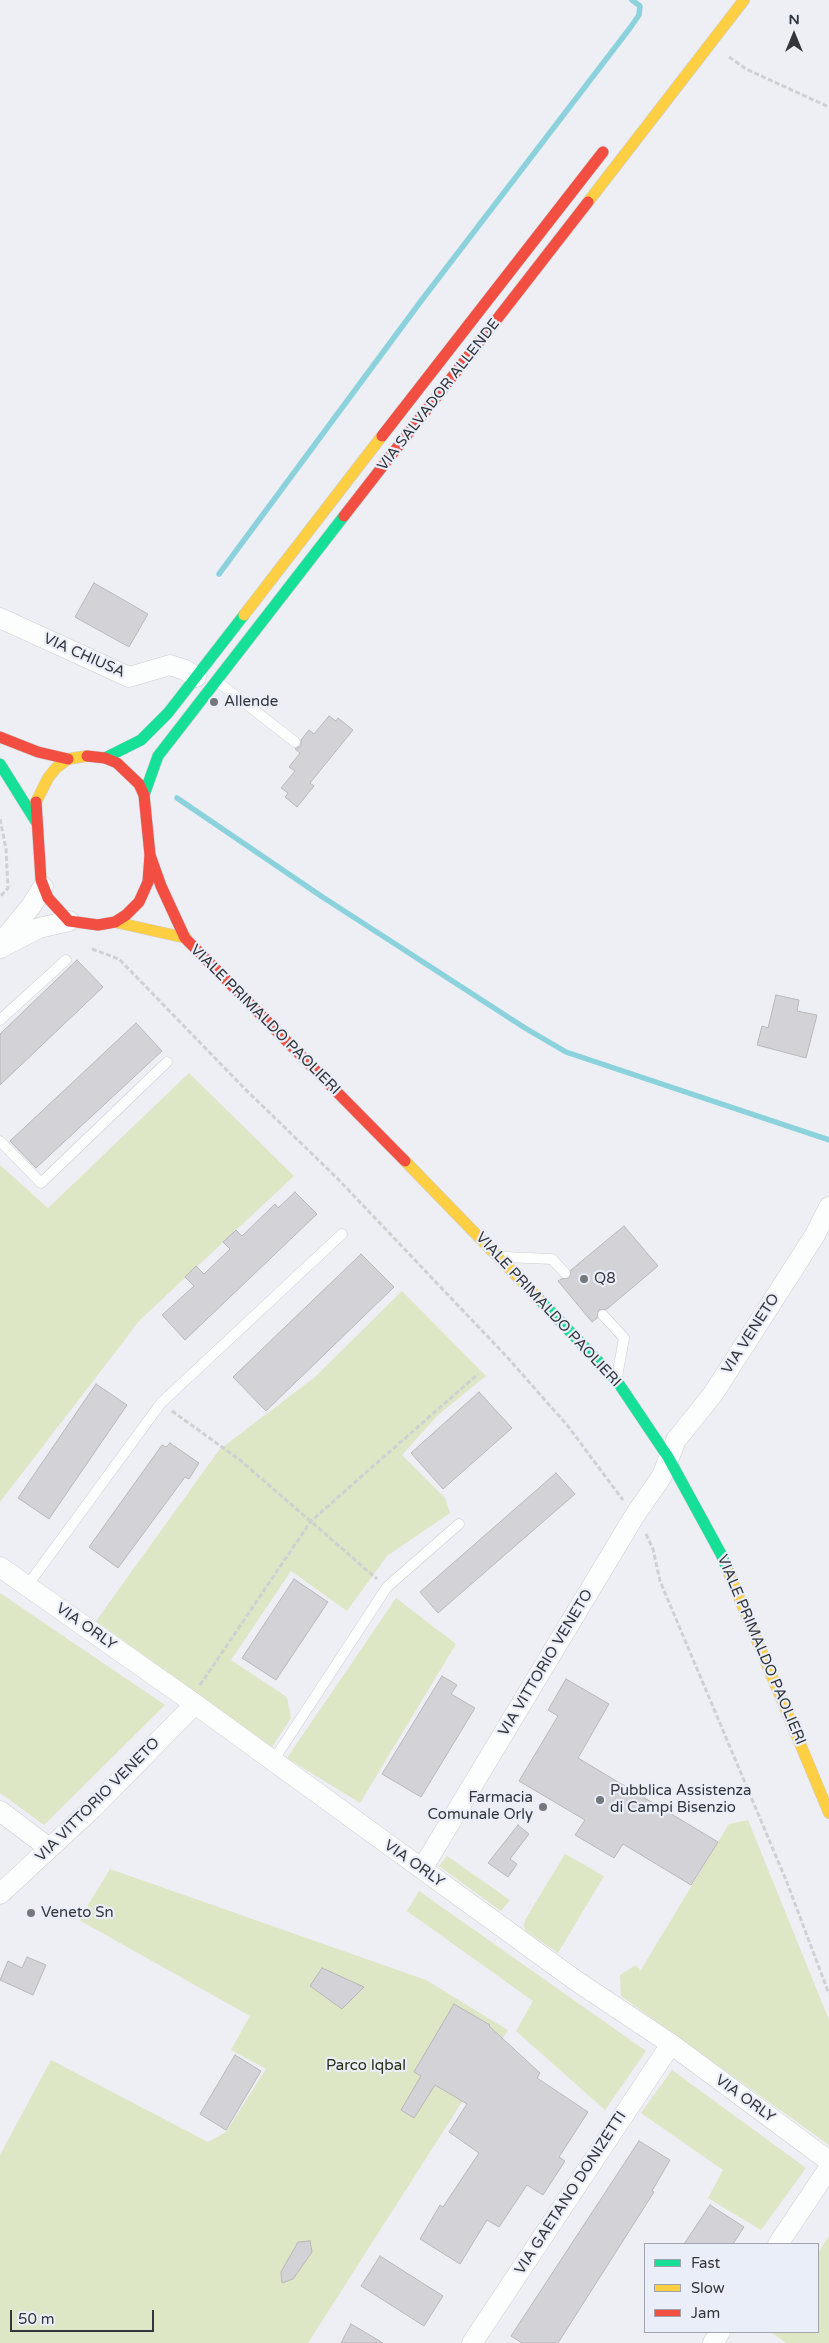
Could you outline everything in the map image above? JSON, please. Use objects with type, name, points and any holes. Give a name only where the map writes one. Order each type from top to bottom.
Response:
[{"type":"main road","name":"VIA SALVADOR ALLENDE","points":[[144,795],[158,756],[744,0]]},
{"type":"main road","name":"VIA SALVADOR ALLENDE","points":[[105,758],[141,740],[168,713],[607,146]]},
{"type":"main road","name":"VIALE PRIMALDO PAOLIERI","points":[[0,737],[38,752],[68,759],[87,756],[105,758],[123,766],[139,784],[144,795],[151,870],[145,891],[133,909],[116,922]]},
{"type":"main road","points":[[68,759],[53,772],[41,789],[36,802],[43,887],[51,903],[69,921]]},
{"type":"main road","points":[[0,764],[37,823]]},
{"type":"main road","name":"VIALE PRIMALDO PAOLIERI","points":[[150,856],[161,886],[186,938],[499,1257],[617,1381],[668,1457],[698,1510],[737,1588],[829,1812]]},
{"type":"main road","name":"VIALE PRIMALDO PAOLIERI","points":[[69,921],[89,925],[116,922],[186,938]]},
{"type":"street","name":"VIA CHIUSA","points":[[0,618],[129,677],[170,665],[185,670],[196,677]]},
{"type":"street","points":[[0,944],[32,905],[43,887]]},
{"type":"street","points":[[0,948],[39,928],[69,921]]},
{"type":"street","name":"VIA VENETO","points":[[668,1457],[676,1440],[713,1394],[815,1235],[829,1207]]},
{"type":"street","name":"VIA VITTORIO VENETO","points":[[422,1869],[635,1515],[662,1476],[668,1457]]},
{"type":"street","name":"VIA ORLY","points":[[0,1567],[195,1704],[582,1984],[671,2044],[829,2161]]},
{"type":"street","name":"VIA VITTORIO VENETO","points":[[0,1894],[94,1807],[195,1704]]},
{"type":"street","points":[[0,1811],[49,1848]]},
{"type":"street","name":"VIA GAETANO DONIZETTI","points":[[472,2343],[671,2044]]},
{"type":"street","points":[[779,2243],[829,2168]]},
{"type":"lane","points":[[217,681],[295,742]]},
{"type":"lane","points":[[0,1020],[66,960]]},
{"type":"lane","points":[[0,1141],[41,1183],[168,1062]]},
{"type":"lane","points":[[27,1586],[161,1403],[342,1234]]},
{"type":"lane","points":[[499,1257],[552,1259],[565,1273]]},
{"type":"lane","points":[[602,1315],[624,1338],[617,1381]]},
{"type":"lane","points":[[273,1761],[387,1587],[458,1524]]},
{"type":"path","points":[[711,43],[746,69],[829,106]]},
{"type":"path","points":[[0,819],[6,849],[8,888],[0,897]]},
{"type":"path","points":[[86,946],[119,959],[245,1089],[337,1178],[507,1357],[561,1418],[644,1526],[653,1549],[660,1580],[786,1880],[829,1994]]},
{"type":"path","points":[[195,1704],[196,1692],[311,1521],[478,1374]]},
{"type":"path","points":[[161,1403],[240,1460],[387,1587]]},
{"type":"green space","points":[[189,1073],[294,1176],[140,1320],[0,1502],[0,1165],[48,1208]]},
{"type":"green space","points":[[402,1291],[486,1376],[438,1415],[402,1455],[445,1498],[450,1513],[387,1556],[347,1611],[291,1571],[231,1660],[287,1697],[291,1718],[272,1747],[96,1621],[219,1450],[315,1377]]},
{"type":"green space","points":[[0,1593],[165,1705],[44,1825],[0,1793]]},
{"type":"green space","points":[[396,1598],[456,1644],[360,1803],[287,1758]]},
{"type":"green space","points":[[748,1820],[829,2020],[829,2145],[621,1996],[620,1975],[636,1965],[640,1970],[639,1973],[729,1824]]},
{"type":"green space","points":[[565,1854],[604,1876],[558,1953],[525,1930],[524,1925],[525,1920]]},
{"type":"green space","points":[[447,1856],[510,1900],[501,1911],[439,1866]]},
{"type":"green space","name":"Parco Iqbal","points":[[110,1869],[426,1980],[508,2030],[308,2343],[0,2343],[0,2155],[51,2060],[208,2142],[226,2132],[266,2069],[231,2050],[250,2016],[79,1920]]},
{"type":"green space","points":[[419,1891],[646,2051],[605,2110],[516,2031],[533,2001],[407,1911]]},
{"type":"green space","points":[[672,2070],[806,2168],[761,2230],[708,2198],[723,2170],[641,2113]]},
{"type":"green space","points":[[829,2236],[829,2343],[786,2343],[772,2333],[819,2333],[819,2251]]},
{"type":"building","points":[[94,583],[148,614],[129,647],[75,617]]},
{"type":"building","points":[[329,716],[336,721],[338,718],[353,730],[310,783],[314,786],[297,807],[285,797],[288,793],[281,788],[295,771],[289,767],[300,753],[295,749],[301,746],[301,740],[309,730],[314,734]]},
{"type":"building","points":[[77,960],[103,987],[0,1085],[0,1034]]},
{"type":"building","points":[[776,995],[799,1000],[797,1011],[817,1015],[806,1058],[757,1045],[762,1026],[768,1028]]},
{"type":"building","points":[[136,1023],[162,1051],[36,1168],[10,1141]]},
{"type":"building","points":[[295,1192],[317,1214],[185,1340],[162,1315],[194,1286],[185,1277],[196,1266],[204,1274],[230,1249],[223,1242],[236,1230],[242,1236],[275,1204],[278,1208]]},
{"type":"building","points":[[624,1226],[658,1266],[607,1309],[599,1310],[597,1318],[592,1322],[558,1281],[569,1278],[571,1270]]},
{"type":"building","points":[[361,1254],[394,1287],[266,1411],[233,1377]]},
{"type":"building","points":[[96,1384],[127,1405],[49,1519],[18,1498]]},
{"type":"building","points":[[479,1392],[512,1428],[443,1489],[411,1453]]},
{"type":"building","points":[[170,1443],[199,1463],[189,1479],[185,1477],[118,1568],[89,1547],[162,1445],[166,1447]]},
{"type":"building","points":[[556,1473],[575,1494],[438,1613],[420,1592]]},
{"type":"building","points":[[294,1579],[328,1602],[276,1680],[242,1658]]},
{"type":"building","points":[[442,1676],[457,1685],[451,1694],[475,1708],[421,1797],[382,1774]]},
{"type":"building","name":"Pubblica Assistenza di Campi Bisenzio","points":[[566,1679],[609,1704],[578,1758],[718,1842],[691,1885],[623,1844],[614,1858],[575,1835],[585,1820],[519,1781],[558,1716],[548,1710]]},
{"type":"building","points":[[518,1825],[529,1834],[510,1859],[517,1864],[508,1877],[488,1863]]},
{"type":"building","points":[[27,1957],[46,1965],[33,1995],[0,1980],[8,1961],[22,1968]]},
{"type":"building","points":[[322,1968],[364,1987],[342,2009],[310,1986]]},
{"type":"building","points":[[454,2004],[490,2025],[540,2073],[537,2078],[588,2112],[559,2157],[565,2161],[543,2195],[527,2185],[499,2227],[487,2220],[460,2264],[420,2239],[440,2205],[443,2207],[479,2153],[449,2132],[467,2104],[435,2085],[414,2118],[401,2110],[421,2076],[414,2072]]},
{"type":"building","points":[[235,2055],[261,2071],[226,2130],[200,2114]]},
{"type":"building","points":[[639,2141],[670,2160],[652,2191],[654,2192],[558,2343],[522,2343],[511,2336]]},
{"type":"building","points":[[710,2205],[744,2227],[734,2243],[685,2243]]},
{"type":"building","points":[[310,2241],[312,2252],[293,2279],[282,2283],[281,2272],[298,2242]]},
{"type":"building","points":[[380,2256],[443,2296],[424,2326],[361,2286]]},
{"type":"building","points":[[351,2324],[383,2343],[341,2343]]},
{"type":"waterway","points":[[219,574],[421,301],[630,28],[639,15],[640,6],[632,0]]},
{"type":"waterway","points":[[177,798],[321,896],[525,1028],[566,1052],[829,1140]]},
{"type":"traffic: fast","points":[[144,795],[158,756],[344,516]]},
{"type":"traffic: fast","points":[[105,758],[141,740],[168,713],[244,615]]},
{"type":"traffic: fast","points":[[0,764],[37,823]]},
{"type":"traffic: fast","points":[[538,1298],[617,1381],[668,1457],[721,1554],[728,1571]]},
{"type":"traffic: slow","points":[[588,202],[744,0]]},
{"type":"traffic: slow","points":[[244,615],[382,436]]},
{"type":"traffic: slow","points":[[36,802],[48,778],[56,768],[68,759],[87,756]]},
{"type":"traffic: slow","points":[[115,922],[186,938]]},
{"type":"traffic: slow","points":[[405,1161],[538,1298]]},
{"type":"traffic: slow","points":[[728,1571],[829,1813]]},
{"type":"traffic: jam","points":[[382,436],[603,152]]},
{"type":"traffic: jam","points":[[344,516],[588,202]]},
{"type":"traffic: jam","points":[[0,737],[38,752],[68,759]]},
{"type":"traffic: jam","points":[[36,802],[41,880],[48,898],[69,921],[98,925],[115,922],[126,915],[139,902],[148,882],[150,855],[144,795],[139,784],[117,763],[105,758],[87,756]]},
{"type":"traffic: jam","points":[[150,855],[161,886],[185,938],[405,1161]]},
{"type":"place","name":"Allende","points":[[214,702]]},
{"type":"place","name":"Q8","points":[[584,1279]]},
{"type":"place","name":"Pubblica Assistenza di Campi Bisenzio","points":[[600,1800]]},
{"type":"place","name":"Farmacia Comunale Orly","points":[[543,1807]]},
{"type":"place","name":"Veneto Sn","points":[[31,1913]]}]
